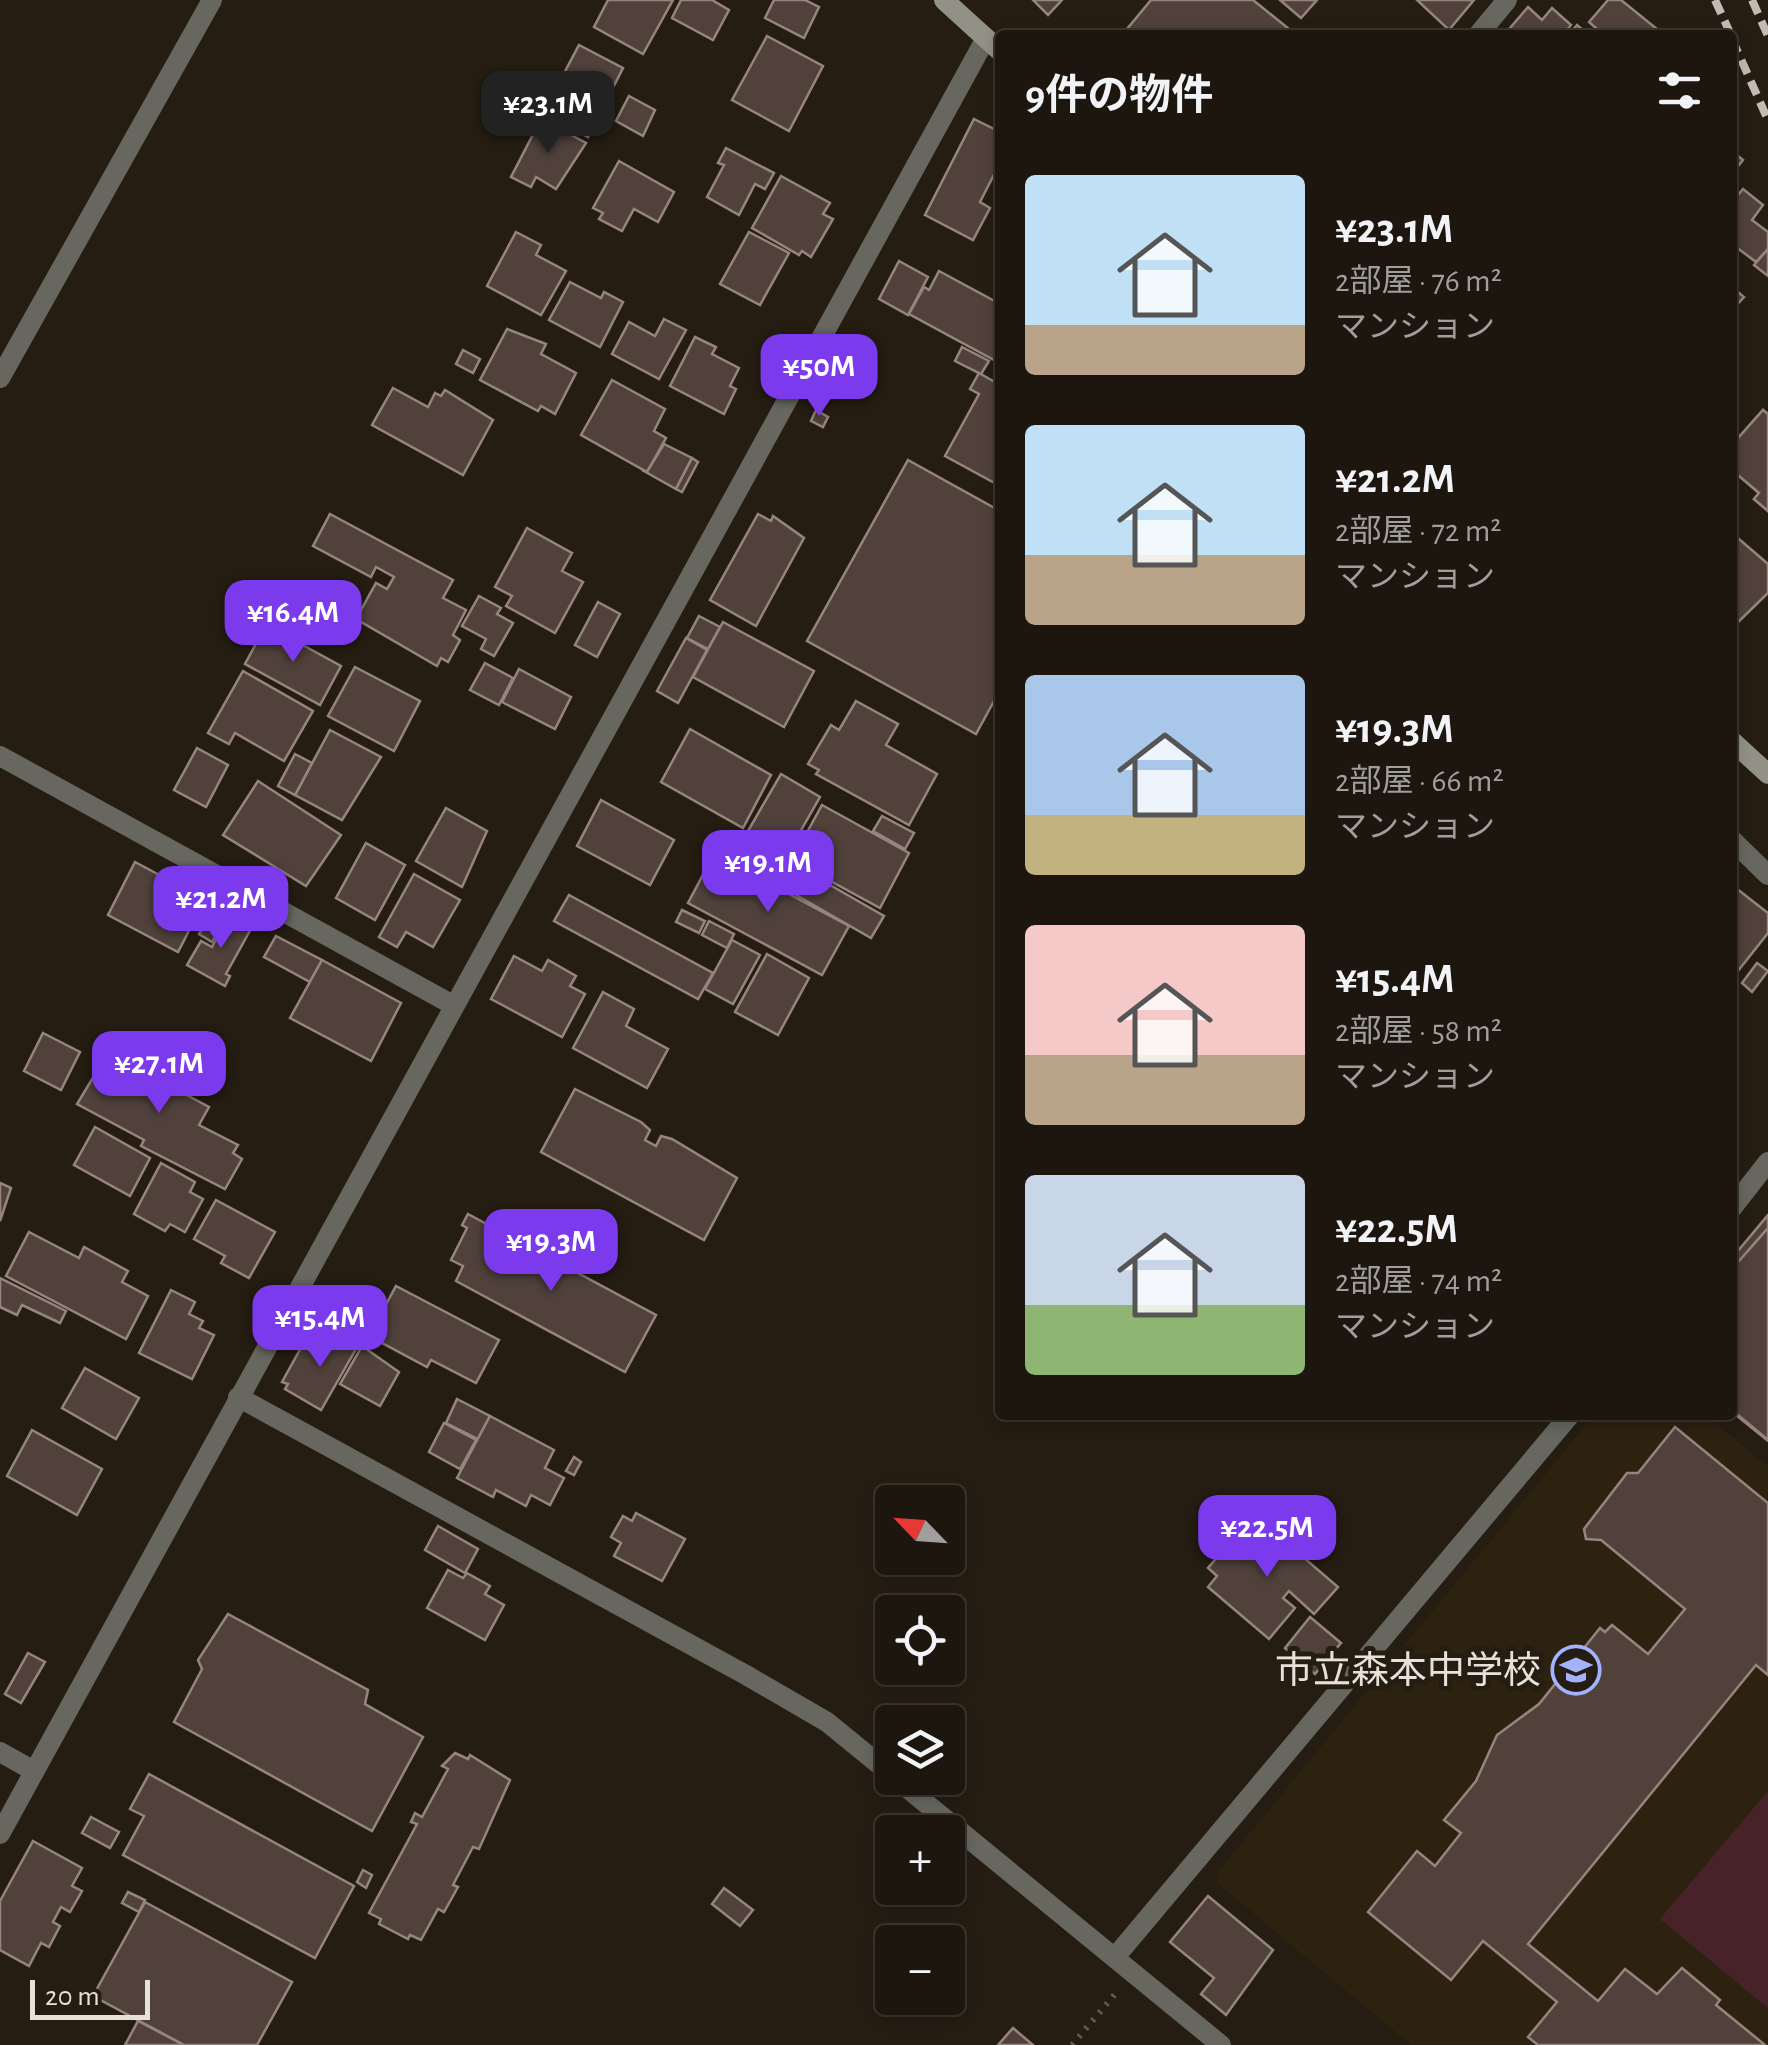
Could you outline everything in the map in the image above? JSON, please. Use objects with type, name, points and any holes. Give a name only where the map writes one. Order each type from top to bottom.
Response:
[{"type":"main road","points":[[944,0],[993,45]]},
{"type":"main road","points":[[1737,746],[1768,774]]},
{"type":"street","points":[[0,378],[212,0]]},
{"type":"street","points":[[1482,30],[1507,0]]},
{"type":"street","points":[[0,1834],[453,1005],[993,45]]},
{"type":"street","points":[[0,756],[453,1005]]},
{"type":"street","points":[[1737,845],[1768,875]]},
{"type":"street","points":[[1737,1202],[1768,1162]]},
{"type":"street","points":[[238,1397],[746,1675],[827,1722],[875,1761]]},
{"type":"street","points":[[1116,1956],[1566,1420]]},
{"type":"street","points":[[0,1752],[34,1771]]},
{"type":"street","points":[[917,1795],[1221,2045]]},
{"type":"path","points":[[1072,2045],[1134,1972]]},
{"type":"shaded area","name":"市立森本中学校","points":[[1590,1420],[1712,1420],[1768,1466],[1768,2045],[1411,2045],[1218,1884],[1216,1874]]},
{"type":"shaded area","points":[[1768,1791],[1768,2008],[1660,1919]]},
{"type":"building","points":[[608,0],[673,0],[643,54],[594,27]]},
{"type":"building","points":[[681,0],[712,0],[729,10],[713,40],[672,18]]},
{"type":"building","points":[[774,0],[805,0],[819,7],[804,38],[765,18]]},
{"type":"building","points":[[1033,0],[1062,0],[1048,15]]},
{"type":"building","points":[[1151,0],[1253,0],[1290,30],[1126,30]]},
{"type":"building","points":[[1280,0],[1317,0],[1301,18]]},
{"type":"building","points":[[1417,0],[1474,0],[1449,30]]},
{"type":"building","points":[[1608,0],[1621,0],[1658,30],[1598,30],[1589,22]]},
{"type":"building","points":[[1528,7],[1542,20],[1552,8],[1571,25],[1567,30],[1508,30]]},
{"type":"building","points":[[767,36],[823,66],[789,131],[732,100]]},
{"type":"building","points":[[579,45],[623,68],[588,137],[543,113]]},
{"type":"building","points":[[629,96],[655,110],[643,136],[616,121]]},
{"type":"building","points":[[541,119],[586,143],[556,189],[536,177],[531,187],[511,177]]},
{"type":"building","points":[[974,119],[995,130],[995,173],[980,202],[990,208],[973,240],[925,215]]},
{"type":"building","points":[[726,148],[774,173],[765,189],[755,184],[739,215],[707,197],[724,165],[718,163]]},
{"type":"building","points":[[619,161],[674,192],[658,222],[634,209],[622,231],[599,219],[603,213],[593,208]]},
{"type":"building","points":[[781,176],[830,203],[823,214],[833,219],[811,257],[802,251],[799,255],[752,228]]},
{"type":"building","points":[[1743,189],[1763,205],[1752,220],[1768,232],[1768,249],[1756,262],[1737,248],[1737,196]]},
{"type":"building","points":[[516,232],[541,245],[536,255],[566,271],[541,315],[487,286]]},
{"type":"building","points":[[749,232],[789,253],[760,305],[720,284]]},
{"type":"building","points":[[1768,249],[1768,276],[1754,265]]},
{"type":"building","points":[[899,261],[928,277],[908,315],[879,299]]},
{"type":"building","points":[[939,271],[995,301],[994,360],[909,314],[924,287],[929,290]]},
{"type":"building","points":[[570,282],[601,298],[604,292],[623,302],[600,347],[549,320]]},
{"type":"building","points":[[664,319],[686,330],[659,379],[612,354],[629,322],[655,336]]},
{"type":"building","points":[[507,329],[546,344],[541,354],[576,373],[555,414],[541,406],[538,411],[480,380]]},
{"type":"building","points":[[695,337],[716,347],[712,354],[739,368],[730,386],[736,389],[724,414],[670,386]]},
{"type":"building","points":[[962,347],[989,361],[981,374],[955,361]]},
{"type":"building","points":[[463,350],[480,359],[473,373],[456,364]]},
{"type":"building","points":[[979,373],[995,382],[995,483],[945,456],[979,394],[970,389]]},
{"type":"building","points":[[612,380],[665,409],[654,431],[666,438],[647,472],[581,435]]},
{"type":"building","points":[[393,388],[428,407],[435,393],[441,396],[445,390],[493,420],[463,475],[372,425]]},
{"type":"building","points":[[816,410],[828,417],[823,427],[811,421]]},
{"type":"building","points":[[1763,410],[1768,414],[1768,511],[1754,499],[1759,493],[1737,474],[1737,439]]},
{"type":"building","points":[[1763,410],[1768,414],[1768,511],[1754,499],[1759,493],[1737,474],[1737,439]]},
{"type":"building","points":[[664,444],[692,458],[676,489],[642,470],[647,472]]},
{"type":"building","points":[[692,458],[698,462],[682,492],[676,489]]},
{"type":"building","points":[[908,460],[995,508],[995,699],[976,734],[807,641]]},
{"type":"building","points":[[330,514],[453,580],[443,598],[466,610],[453,635],[460,640],[448,662],[441,658],[437,666],[356,619],[376,583],[387,589],[394,577],[376,567],[371,577],[313,546]]},
{"type":"building","points":[[758,514],[771,521],[773,516],[804,538],[756,626],[710,600]]},
{"type":"building","points":[[527,528],[572,553],[562,571],[583,582],[555,633],[506,606],[512,596],[495,587]]},
{"type":"building","points":[[1737,537],[1768,564],[1768,593],[1737,623]]},
{"type":"building","points":[[479,596],[501,608],[497,614],[513,623],[494,656],[481,649],[486,639],[462,626]]},
{"type":"building","points":[[598,602],[620,614],[597,657],[575,645]]},
{"type":"building","points":[[699,616],[720,627],[708,649],[687,638]]},
{"type":"building","points":[[723,622],[814,671],[784,727],[693,677]]},
{"type":"building","points":[[266,625],[341,666],[320,705],[245,664]]},
{"type":"building","points":[[686,638],[707,650],[678,703],[657,691]]},
{"type":"building","points":[[485,663],[513,678],[499,705],[470,690]]},
{"type":"building","points":[[355,667],[420,701],[394,751],[328,716]]},
{"type":"building","points":[[519,669],[571,697],[555,729],[502,702]]},
{"type":"building","points":[[243,671],[313,711],[284,761],[235,733],[229,744],[208,733]]},
{"type":"building","points":[[856,701],[898,724],[886,745],[937,774],[909,825],[816,774],[819,770],[808,764],[831,725],[839,730]]},
{"type":"building","points":[[690,729],[771,775],[743,828],[661,782]]},
{"type":"building","points":[[330,730],[381,757],[342,820],[295,795]]},
{"type":"building","points":[[197,748],[228,765],[206,807],[174,790]]},
{"type":"building","points":[[295,754],[312,763],[295,795],[278,786]]},
{"type":"building","points":[[781,774],[820,797],[788,853],[748,831]]},
{"type":"building","points":[[258,781],[341,835],[306,886],[223,835]]},
{"type":"building","points":[[601,800],[674,840],[650,885],[577,846]]},
{"type":"building","points":[[822,805],[909,853],[880,908],[792,860]]},
{"type":"building","points":[[446,808],[487,831],[462,887],[416,861]]},
{"type":"building","points":[[882,816],[914,833],[905,849],[873,831]]},
{"type":"building","points":[[366,843],[405,865],[375,920],[336,898]]},
{"type":"building","points":[[714,854],[849,926],[822,975],[688,903]]},
{"type":"building","points":[[776,854],[884,916],[871,938],[763,876]]},
{"type":"building","points":[[135,862],[180,886],[169,908],[194,921],[178,952],[108,915]]},
{"type":"building","points":[[414,874],[460,900],[433,947],[406,932],[397,947],[379,937]]},
{"type":"building","points":[[1737,889],[1768,913],[1768,933],[1737,972]]},
{"type":"building","points":[[569,895],[713,973],[698,999],[554,921]]},
{"type":"building","points":[[217,903],[230,910],[212,942],[199,934]]},
{"type":"building","points":[[682,910],[705,921],[699,933],[676,922]]},
{"type":"building","points":[[229,914],[252,927],[226,974],[230,976],[225,986],[187,965],[201,941],[212,947]]},
{"type":"building","points":[[709,921],[734,934],[727,948],[702,935]]},
{"type":"building","points":[[276,936],[322,960],[310,982],[264,957]]},
{"type":"building","points":[[732,940],[760,955],[733,1004],[705,989]]},
{"type":"building","points":[[767,954],[809,978],[778,1035],[735,1012]]},
{"type":"building","points":[[514,956],[542,971],[548,960],[576,976],[570,986],[585,994],[562,1037],[491,999]]},
{"type":"building","points":[[322,960],[401,1003],[371,1061],[290,1018]]},
{"type":"building","points":[[1757,963],[1768,971],[1752,992],[1742,983]]},
{"type":"building","points":[[603,992],[634,1009],[626,1026],[668,1049],[647,1088],[573,1048]]},
{"type":"building","points":[[43,1033],[80,1052],[61,1090],[24,1071]]},
{"type":"building","points":[[114,1043],[173,1076],[168,1085],[209,1107],[199,1125],[238,1145],[233,1153],[242,1159],[225,1189],[141,1146],[144,1140],[77,1104]]},
{"type":"building","points":[[575,1089],[641,1122],[650,1130],[645,1140],[656,1146],[661,1136],[672,1139],[737,1178],[704,1240],[541,1152]]},
{"type":"building","points":[[95,1127],[150,1158],[130,1196],[74,1165]]},
{"type":"building","points":[[161,1163],[195,1182],[190,1192],[203,1199],[185,1232],[170,1224],[165,1231],[134,1214]]},
{"type":"building","points":[[0,1183],[11,1188],[0,1221]]},
{"type":"building","points":[[216,1200],[275,1232],[249,1278],[221,1263],[225,1256],[194,1239]]},
{"type":"building","points":[[468,1214],[656,1315],[625,1372],[456,1281],[463,1266],[451,1260],[467,1228],[462,1225]]},
{"type":"building","points":[[1768,1215],[1768,1441],[1737,1416],[1737,1252]]},
{"type":"building","points":[[1768,1228],[1768,1440],[1737,1414],[1737,1263]]},
{"type":"building","points":[[29,1232],[79,1258],[84,1247],[128,1271],[122,1282],[148,1296],[126,1339],[6,1276]]},
{"type":"building","points":[[0,1278],[66,1311],[60,1323],[22,1305],[17,1315],[0,1307]]},
{"type":"building","points":[[396,1286],[499,1340],[476,1383],[431,1360],[427,1367],[369,1336]]},
{"type":"building","points":[[171,1290],[195,1302],[189,1314],[203,1321],[199,1328],[214,1335],[192,1379],[139,1353]]},
{"type":"building","points":[[336,1329],[360,1342],[321,1410],[285,1389],[288,1384],[282,1382],[302,1346],[321,1357]]},
{"type":"building","points":[[362,1346],[399,1372],[380,1406],[340,1384]]},
{"type":"building","points":[[85,1368],[139,1398],[116,1439],[62,1408]]},
{"type":"building","points":[[457,1399],[490,1416],[478,1439],[446,1423]]},
{"type":"building","points":[[490,1416],[554,1450],[545,1468],[564,1478],[550,1505],[531,1495],[526,1506],[496,1490],[493,1497],[457,1478]]},
{"type":"building","points":[[444,1423],[476,1440],[460,1469],[429,1452]]},
{"type":"building","points":[[1675,1427],[1768,1503],[1768,1675],[1756,1665],[1528,1944],[1598,2001],[1625,1969],[1657,1994],[1682,1968],[1720,2000],[1716,2005],[1765,2045],[1538,2045],[1528,2037],[1557,2002],[1483,1941],[1451,1980],[1368,1912],[1417,1851],[1435,1866],[1461,1833],[1444,1820],[1476,1781],[1497,1735],[1539,1704],[1600,1628],[1605,1632],[1612,1625],[1648,1654],[1685,1609],[1601,1540],[1586,1539],[1584,1529],[1627,1473],[1638,1473]]},
{"type":"building","points":[[32,1430],[102,1469],[77,1515],[7,1476]]},
{"type":"building","points":[[574,1457],[581,1462],[574,1475],[566,1471]]},
{"type":"building","points":[[636,1513],[685,1539],[662,1581],[614,1556],[621,1543],[611,1537],[623,1516],[632,1521]]},
{"type":"building","points":[[438,1526],[478,1549],[465,1573],[425,1550]]},
{"type":"building","points":[[1268,1527],[1338,1587],[1314,1614],[1289,1591],[1283,1598],[1295,1608],[1269,1639],[1208,1587],[1217,1576],[1208,1568],[1236,1536],[1244,1542],[1253,1531],[1260,1537]]},
{"type":"building","points":[[448,1570],[463,1578],[467,1573],[490,1586],[485,1594],[504,1605],[485,1640],[427,1608]]},
{"type":"building","points":[[228,1614],[368,1690],[365,1704],[423,1737],[372,1831],[174,1722],[202,1669],[198,1660]]},
{"type":"building","points":[[1310,1617],[1341,1643],[1315,1674],[1285,1648]]},
{"type":"building","points":[[28,1653],[45,1662],[21,1703],[5,1694]]},
{"type":"building","points":[[455,1753],[468,1759],[470,1755],[510,1780],[479,1849],[473,1847],[453,1885],[458,1887],[444,1912],[438,1909],[421,1940],[410,1935],[408,1939],[379,1924],[381,1919],[369,1913],[417,1824],[411,1822],[415,1813],[422,1817],[448,1769],[442,1766]]},
{"type":"building","points":[[149,1774],[354,1886],[315,1958],[123,1855],[144,1816],[130,1809]]},
{"type":"building","points":[[91,1817],[119,1832],[110,1848],[82,1833]]},
{"type":"building","points":[[33,1841],[82,1868],[72,1886],[82,1891],[70,1912],[61,1907],[53,1922],[60,1926],[49,1947],[41,1943],[29,1966],[0,1950],[0,1901]]},
{"type":"building","points":[[363,1870],[372,1875],[366,1888],[357,1882]]},
{"type":"building","points":[[724,1888],[753,1910],[740,1926],[712,1904]]},
{"type":"building","points":[[128,1892],[145,1900],[139,1912],[122,1903]]},
{"type":"building","points":[[1208,1896],[1273,1950],[1226,2015],[1201,1994],[1214,1978],[1170,1942]]},
{"type":"building","points":[[145,1902],[292,1982],[257,2045],[184,2045],[93,1996]]},
{"type":"building","points":[[138,2021],[184,2045],[125,2045]]},
{"type":"building","points":[[1013,2028],[1033,2045],[998,2045]]},
{"type":"railway","points":[[1715,0],[1729,30]]},
{"type":"railway","points":[[1752,0],[1768,36]]},
{"type":"railway","points":[[1737,50],[1768,120]]},
{"type":"place","name":"市立森本中学校","points":[[1576,1670]]}]
